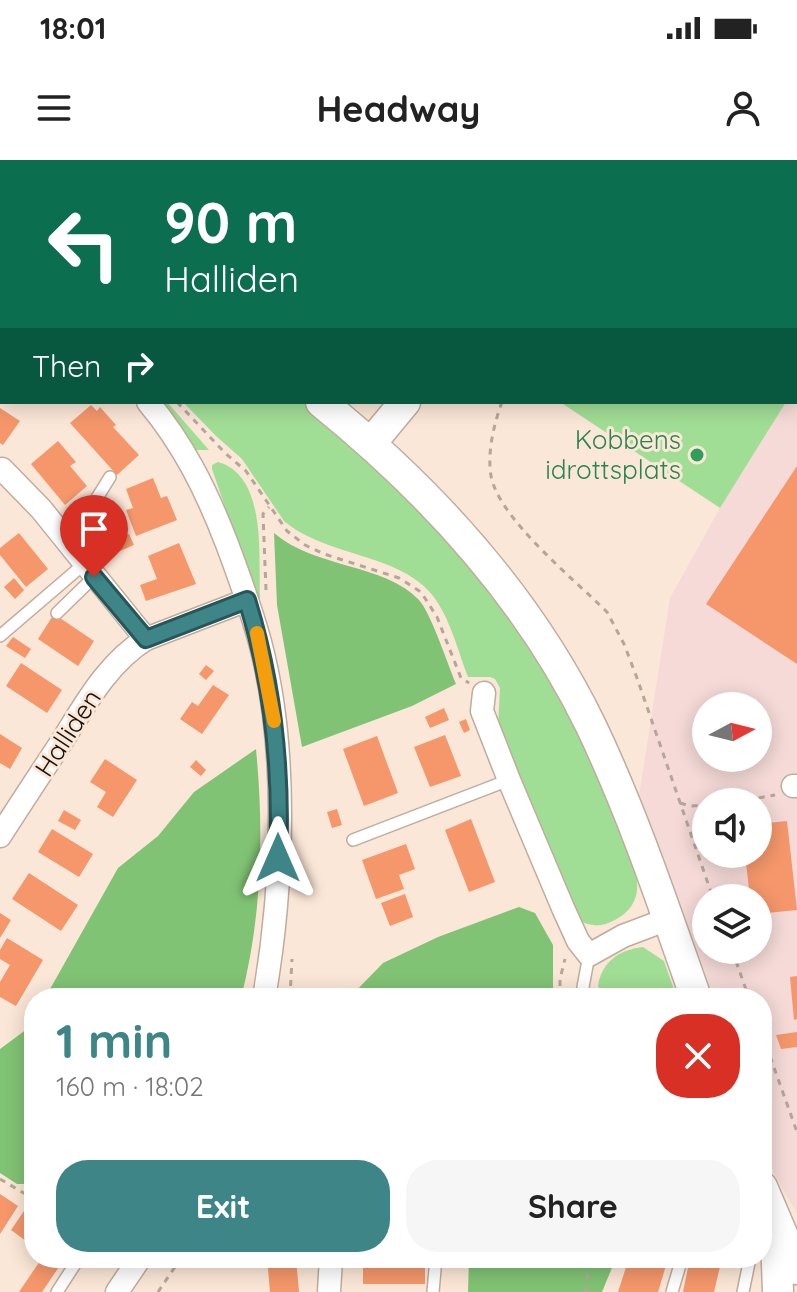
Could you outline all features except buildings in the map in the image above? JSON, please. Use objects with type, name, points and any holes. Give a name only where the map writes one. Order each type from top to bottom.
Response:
[{"type":"street","points":[[150,404],[176,437],[210,500],[260,644],[274,717],[277,761],[277,878],[274,932],[266,988]]},
{"type":"street","points":[[323,404],[371,443],[468,541],[547,647],[591,726],[617,782],[692,988]]},
{"type":"street","points":[[371,443],[403,404]]},
{"type":"street","points":[[2,469],[41,509],[146,639]]},
{"type":"street","name":"Halliden","points":[[0,836],[91,695],[121,658],[146,639],[247,600]]},
{"type":"street","points":[[484,693],[482,711],[583,948],[668,919]]},
{"type":"street","points":[[772,1212],[797,1269]]},
{"type":"street","points":[[772,1223],[777,1245],[778,1292]]},
{"type":"street","points":[[117,1292],[133,1268]]},
{"type":"street","points":[[329,1292],[330,1268]]},
{"type":"lane","points":[[69,543],[110,477]]},
{"type":"lane","points":[[57,613],[89,570]]},
{"type":"lane","points":[[0,636],[89,570]]},
{"type":"lane","points":[[353,840],[509,780]]},
{"type":"lane","points":[[583,948],[583,988]]},
{"type":"lane","points":[[57,1292],[73,1268]]},
{"type":"lane","points":[[433,1292],[435,1268]]},
{"type":"lane","points":[[672,1292],[679,1268]]},
{"type":"lane","points":[[743,1292],[748,1268]]},
{"type":"path","points":[[179,404],[246,471],[287,531],[305,545],[399,578],[421,592],[437,617],[461,678],[484,693]]},
{"type":"path","points":[[501,404],[490,459],[496,491],[521,526],[607,612],[615,624],[637,678],[708,884]]},
{"type":"path","points":[[772,795],[795,786]]},
{"type":"path","points":[[680,803],[692,806]]},
{"type":"path","points":[[560,988],[568,949],[583,948]]},
{"type":"path","points":[[737,964],[745,988]]},
{"type":"path","points":[[772,1062],[797,1132]]},
{"type":"path","points":[[0,1179],[24,1193]]},
{"type":"path","points":[[158,1292],[174,1268]]},
{"type":"path","points":[[586,1292],[588,1268]]},
{"type":"shaded area","points":[[785,404],[797,404],[797,1214],[772,1170],[772,988],[703,988],[694,964],[772,964],[772,884],[692,884],[692,958],[638,802],[670,598],[720,508]]},
{"type":"green space","points":[[161,404],[169,404],[209,450],[196,450]]},
{"type":"green space","points":[[185,404],[304,404],[353,445],[447,540],[527,646],[592,762],[633,863],[637,889],[627,911],[602,925],[580,921],[498,726],[500,688],[490,677],[468,677],[449,624],[433,596],[402,571],[320,542],[284,521],[242,459]]},
{"type":"green space","name":"Kobbens idrottsplats","points":[[563,404],[785,404],[720,508]]},
{"type":"green space","points":[[218,462],[234,470],[253,501],[259,541],[260,599],[257,600],[212,469],[212,465]]},
{"type":"green space","points":[[274,533],[309,553],[369,572],[405,588],[419,600],[429,616],[456,684],[412,706],[302,747],[277,605]]},
{"type":"green space","points":[[256,749],[260,811],[259,874],[253,937],[243,988],[51,988],[118,868],[158,836],[194,792]]},
{"type":"green space","points":[[519,907],[535,913],[553,945],[553,988],[359,988],[383,963],[438,937]]},
{"type":"green space","points":[[643,947],[664,961],[673,988],[599,988],[607,964],[626,951]]},
{"type":"green space","points":[[24,1031],[24,1184],[17,1184],[0,1173],[0,1049]]},
{"type":"green space","points":[[469,1268],[612,1268],[602,1292],[468,1292]]},
{"type":"slow traffic","points":[[257,633],[274,721]]},
{"type":"place","name":"Kobbens idrottsplats","points":[[697,455]]},
{"type":"route","points":[[94,577],[146,639],[247,600],[260,644],[274,717],[278,858]]}]
